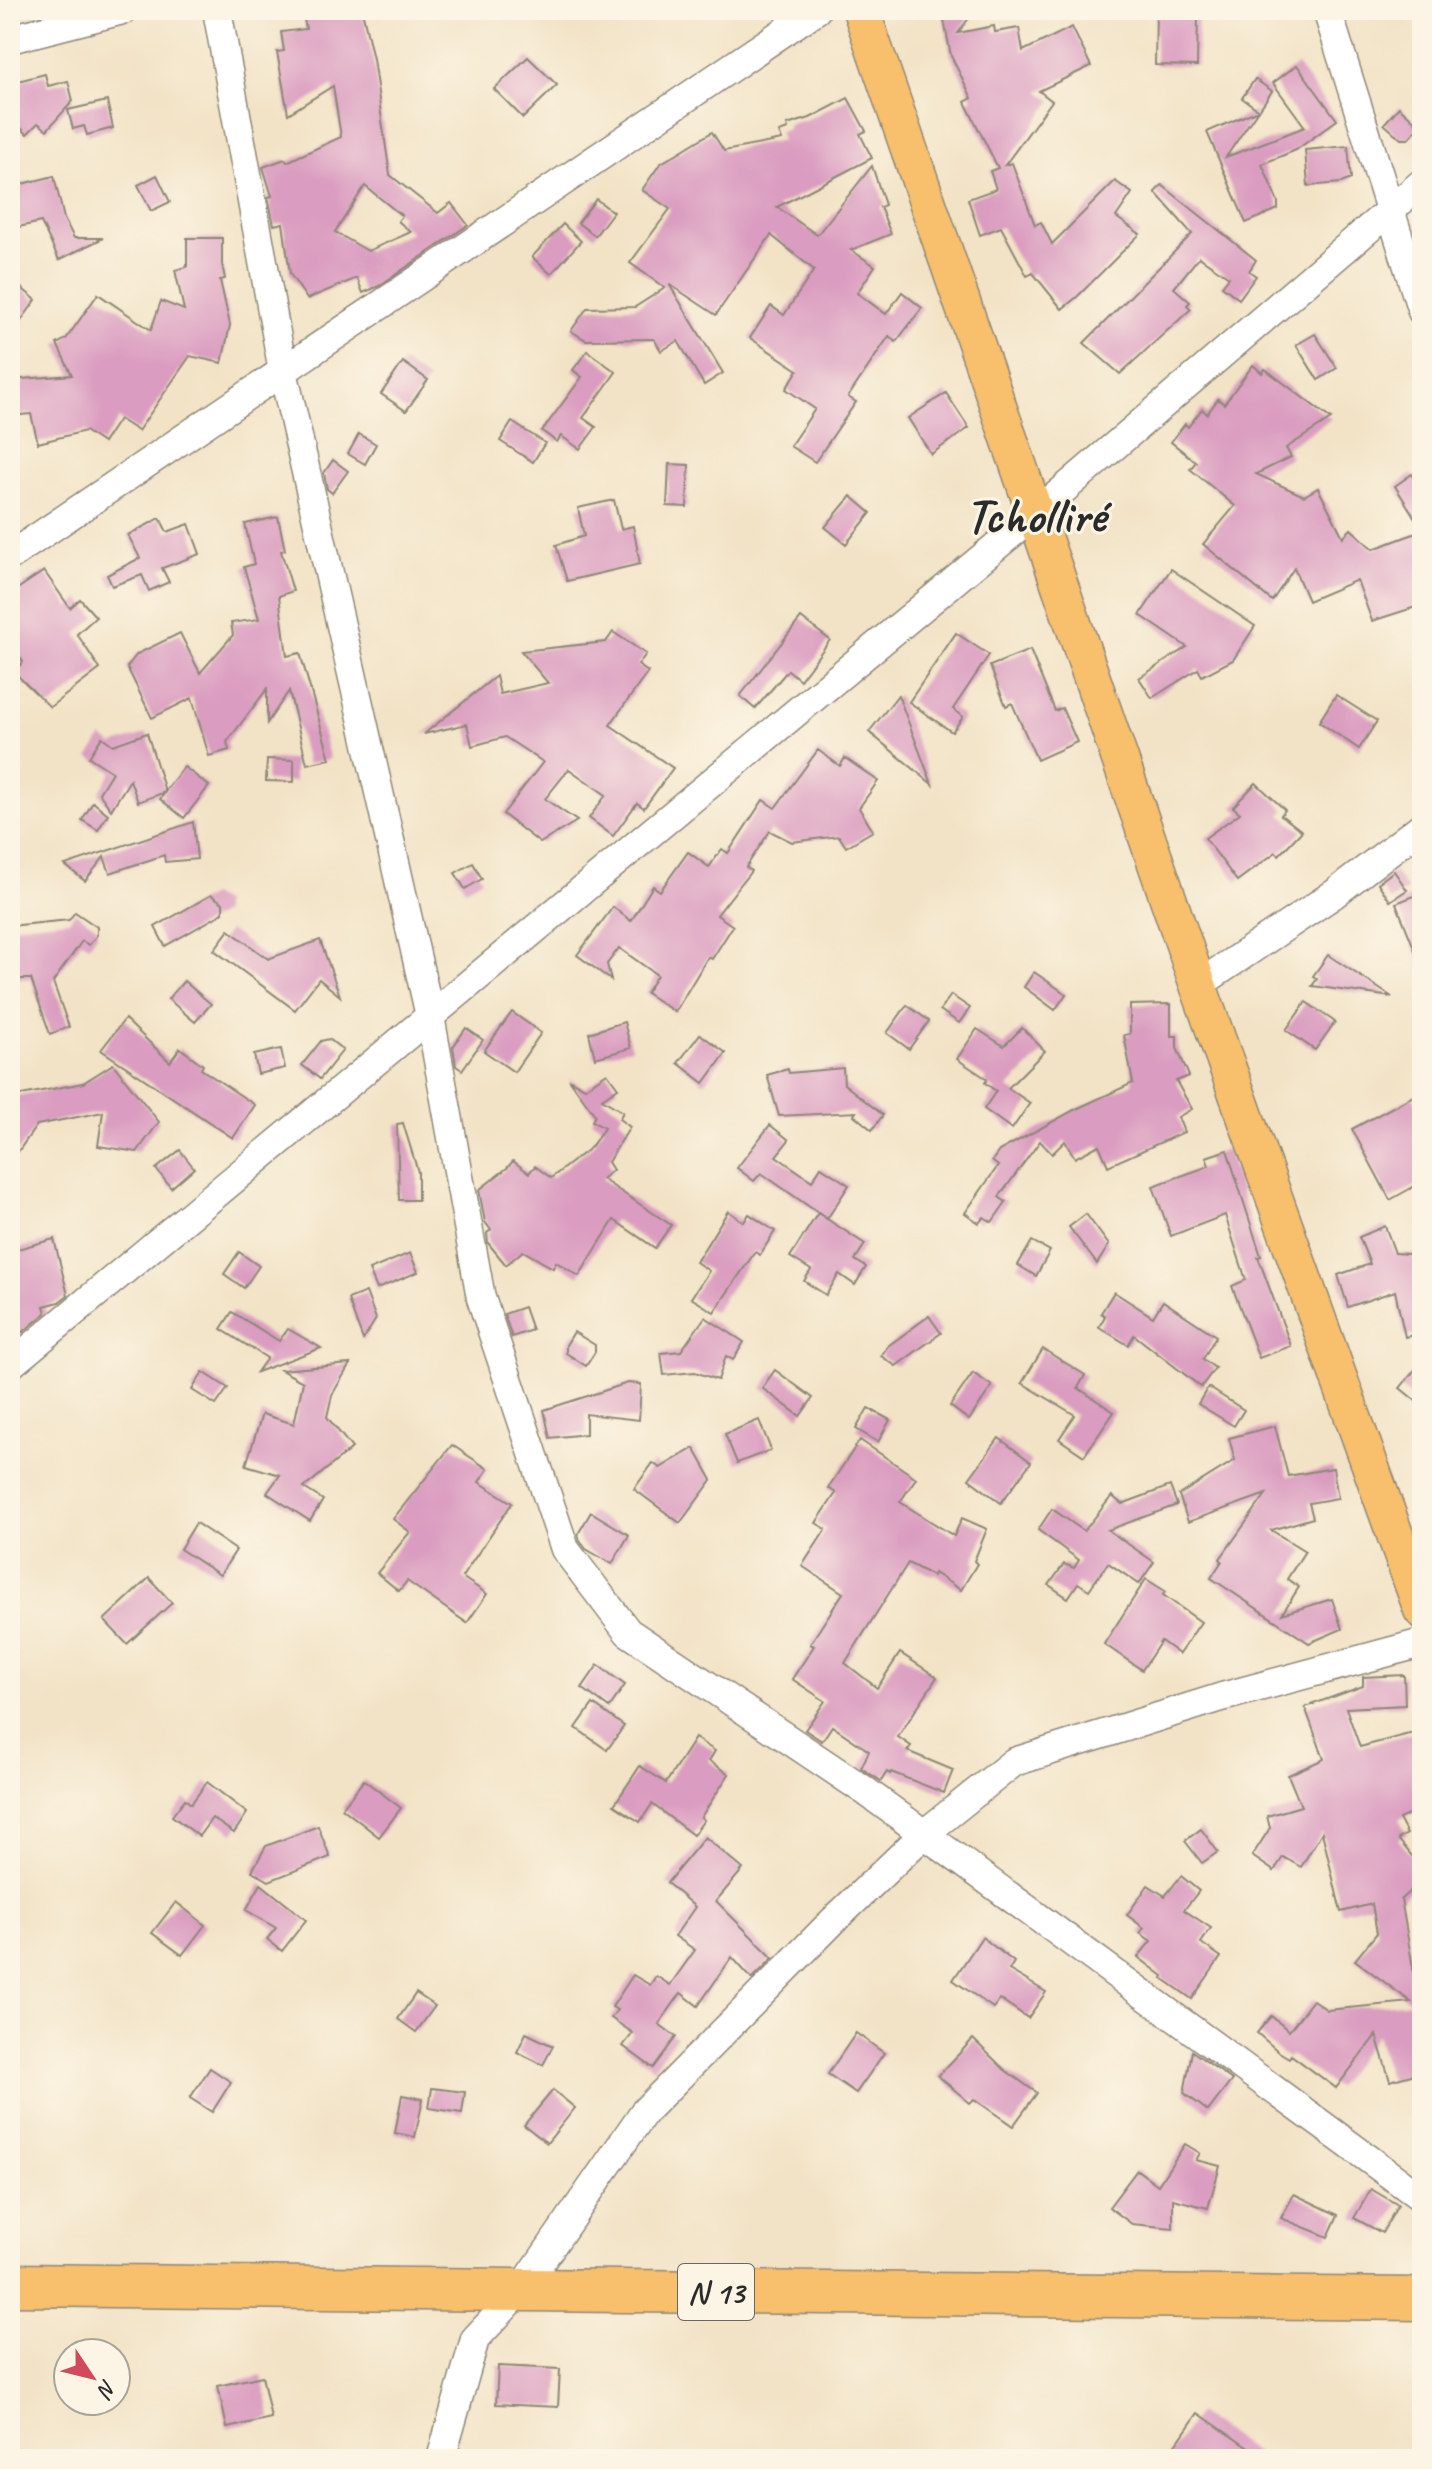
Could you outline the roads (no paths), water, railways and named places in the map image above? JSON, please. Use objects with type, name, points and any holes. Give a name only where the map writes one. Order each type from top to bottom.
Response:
[{"type":"highway","name":"N 13","points":[[10,2285],[1422,2299]]},
{"type":"main road","points":[[861,10],[1198,985],[1422,1610]]},
{"type":"street","points":[[10,39],[123,10]]},
{"type":"street","points":[[217,10],[283,371],[430,1016],[481,1298],[565,1549],[628,1632],[864,1790],[1422,2198]]},
{"type":"street","points":[[10,556],[816,10]]},
{"type":"street","points":[[1327,10],[1422,311]]},
{"type":"street","points":[[10,1365],[1035,514],[1422,183]]},
{"type":"street","points":[[1198,985],[1334,894],[1422,826]]},
{"type":"street","points":[[441,2459],[475,2339],[521,2290],[644,2112],[924,1834],[1014,1762],[1222,1697],[1422,1643]]},
{"type":"district","name":"Tcholliré","points":[[1035,514]]}]
